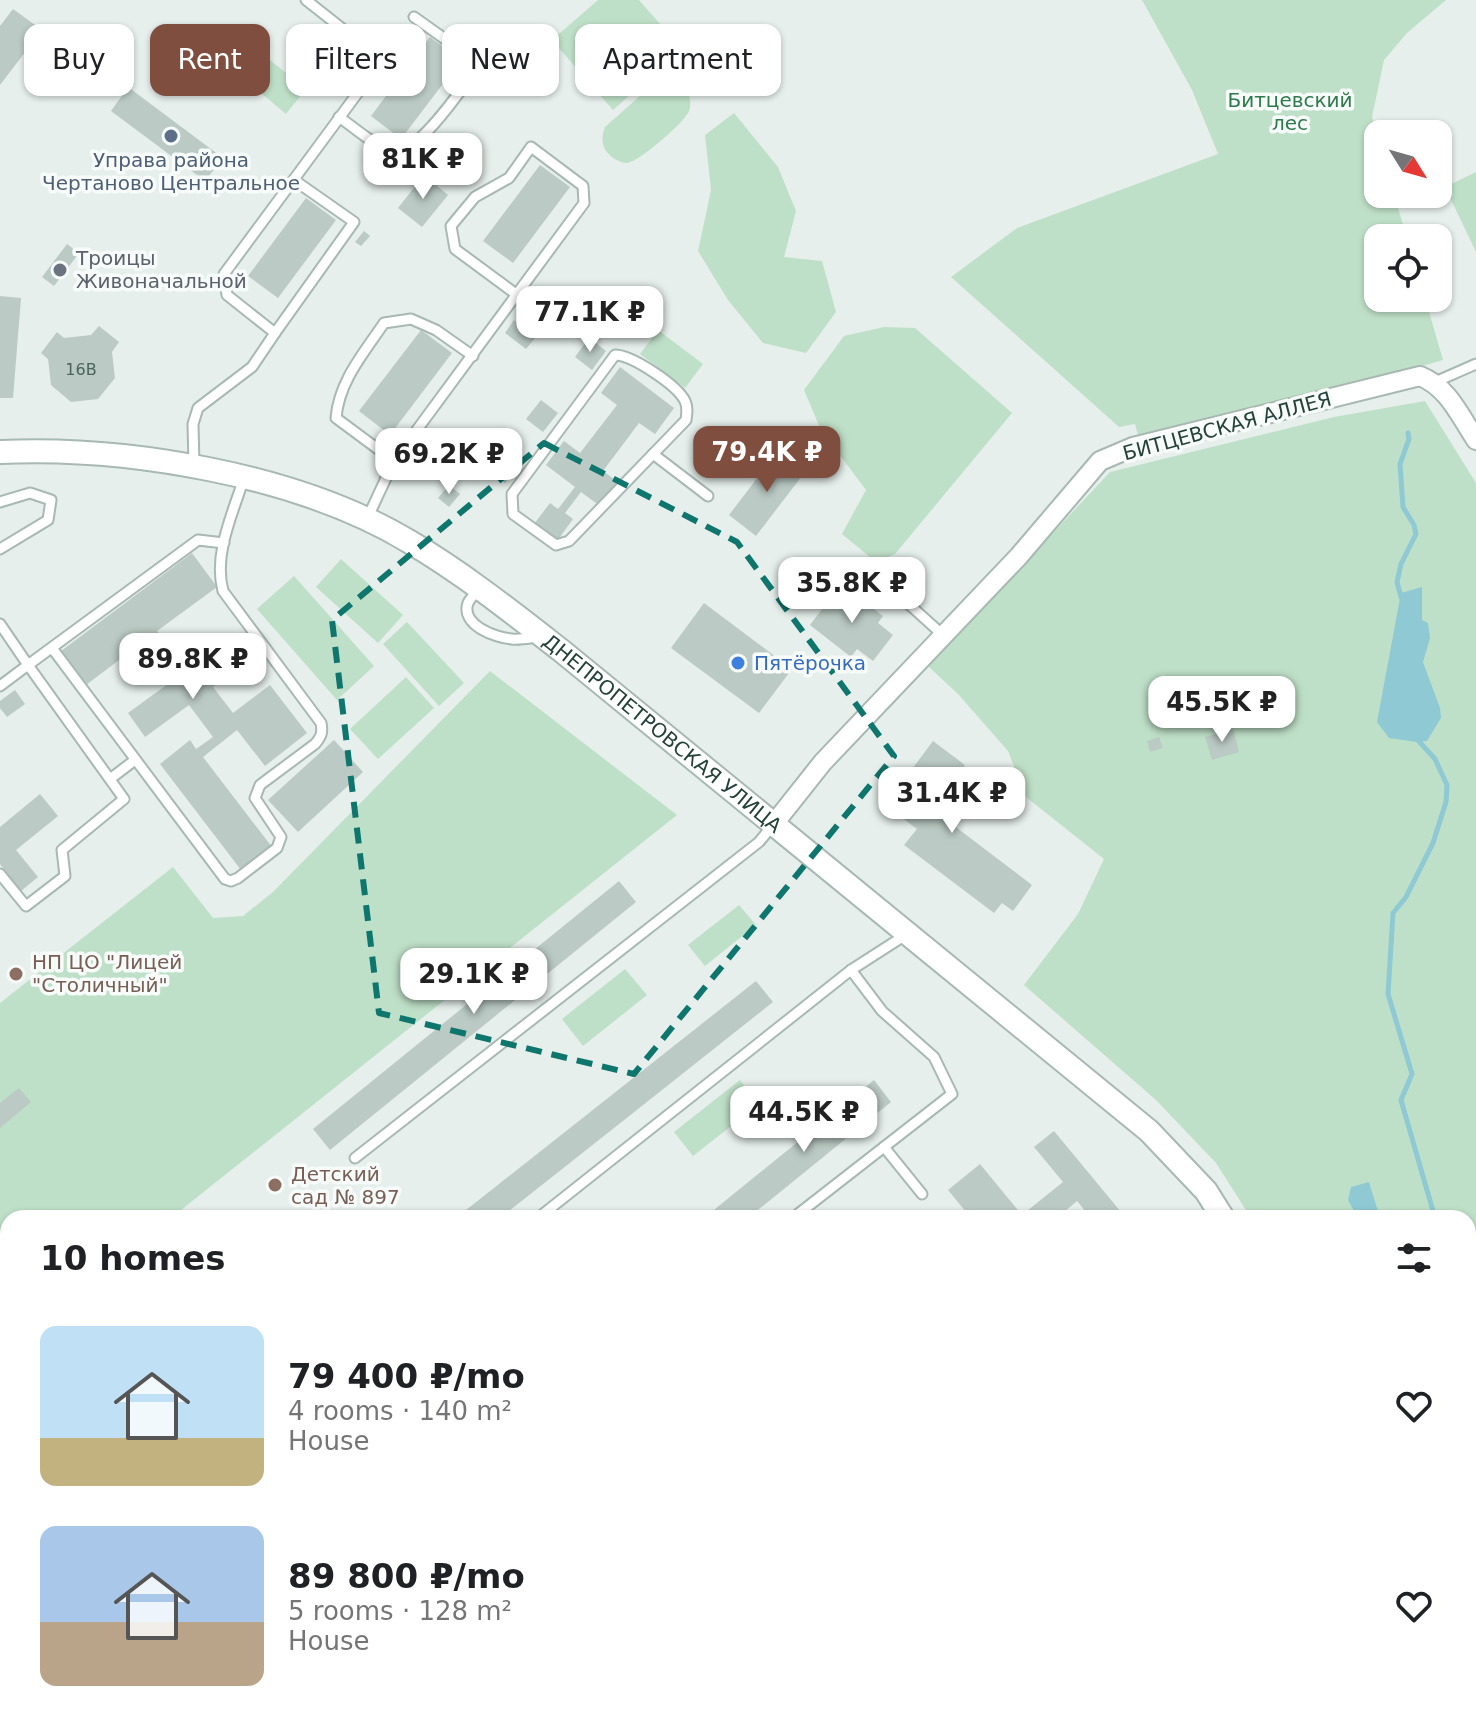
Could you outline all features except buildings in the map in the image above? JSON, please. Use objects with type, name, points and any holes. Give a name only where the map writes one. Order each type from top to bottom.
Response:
[{"type":"street","name":"БИТЦЕВСКАЯ АЛЛЕЯ","points":[[773,825],[823,762],[1019,556],[1100,461],[1133,447],[1420,376],[1435,382]]},
{"type":"street","points":[[1435,382],[1476,440]]},
{"type":"street","name":"ДНЕПРОПЕТРОВСКАЯ УЛИЦА","points":[[0,452],[41,450],[92,453],[194,467],[270,484],[367,519],[408,541],[480,588],[543,637],[1149,1131],[1206,1191],[1218,1210]]},
{"type":"lane","points":[[275,333],[227,295],[224,274],[382,60],[306,0]]},
{"type":"lane","points":[[339,117],[390,152],[403,152],[444,111],[480,64],[414,17]]},
{"type":"lane","points":[[367,519],[394,461],[584,203],[583,186],[531,147],[509,178],[475,197],[451,226],[455,249],[516,294]]},
{"type":"lane","points":[[194,467],[193,424],[198,408],[252,367],[354,222],[294,180]]},
{"type":"lane","points":[[394,461],[336,418],[337,402],[344,383],[384,323],[411,319],[436,330],[473,356]]},
{"type":"lane","points":[[615,355],[636,361],[685,399],[688,411],[686,420],[653,454],[566,544],[556,545],[513,514],[512,494],[615,355]]},
{"type":"lane","points":[[1435,382],[1476,364]]},
{"type":"lane","points":[[653,454],[708,496]]},
{"type":"lane","points":[[52,648],[225,879],[231,881],[238,878],[281,843],[279,833],[255,798],[256,790],[315,744],[322,730],[321,723],[223,591],[219,567],[244,478]]},
{"type":"lane","points":[[0,502],[30,493],[51,500],[48,520],[0,549]]},
{"type":"lane","points":[[0,686],[198,540],[224,543]]},
{"type":"lane","points":[[871,570],[944,636]]},
{"type":"lane","points":[[480,588],[468,603],[468,613],[473,623],[487,633],[511,639],[543,637]]},
{"type":"lane","points":[[0,624],[124,799],[62,850],[65,876],[26,906],[0,874]]},
{"type":"lane","points":[[110,779],[135,760]]},
{"type":"lane","points":[[355,1158],[617,956],[759,842],[773,825]]},
{"type":"lane","points":[[548,1210],[851,970],[907,934]]},
{"type":"lane","points":[[803,1210],[952,1094],[934,1057],[882,1011],[851,970]]},
{"type":"lane","points":[[884,1147],[922,1194]]},
{"type":"highlighted area","points":[[544,443],[737,542],[894,756],[634,1074],[379,1013],[332,620]]},
{"type":"green space","points":[[598,0],[639,0],[660,24],[575,24],[575,66],[559,48],[559,34]]},
{"type":"green space","name":"Битцевский лес","points":[[1142,0],[1446,0],[1407,33],[1384,60],[1373,120],[1364,120],[1364,208],[1398,208],[1403,224],[1364,224],[1364,312],[1429,312],[1443,360],[1327,394],[1140,442],[1135,424],[1119,427],[951,277],[1017,228],[1218,154],[1192,90]]},
{"type":"green space","points":[[270,60],[286,73],[286,96],[300,96],[286,114],[264,96],[270,96]]},
{"type":"green space","points":[[601,96],[629,96],[613,110]]},
{"type":"green space","points":[[640,96],[688,96],[690,100],[689,111],[679,124],[641,156],[627,163],[615,159],[606,151],[603,145],[605,127]]},
{"type":"green space","points":[[734,113],[778,167],[796,211],[784,257],[822,261],[836,312],[806,353],[763,343],[728,300],[698,251],[711,190],[705,135]]},
{"type":"green space","points":[[1476,172],[1476,252],[1452,202],[1452,184]]},
{"type":"green space","points":[[884,327],[915,328],[1012,413],[895,554],[876,562],[842,534],[866,490],[821,430],[804,390],[844,336]]},
{"type":"green space","points":[[658,330],[703,364],[685,388],[640,354]]},
{"type":"green space","points":[[1425,401],[1476,483],[1476,1210],[1246,1210],[1216,1163],[1156,1100],[1024,985],[1078,914],[1104,859],[1026,797],[1008,751],[958,694],[928,666],[1110,472],[1334,417]]},
{"type":"green space","points":[[341,559],[403,615],[378,643],[316,587]]},
{"type":"green space","points":[[294,576],[374,666],[337,700],[257,609]]},
{"type":"green space","points":[[407,622],[464,683],[439,706],[383,644]]},
{"type":"green space","points":[[490,671],[677,815],[181,1210],[0,1210],[0,1003],[173,867],[213,918],[243,916],[273,892]]},
{"type":"green space","points":[[406,677],[434,708],[378,759],[350,729]]},
{"type":"green space","points":[[739,905],[756,925],[705,966],[688,945]]},
{"type":"green space","points":[[625,969],[647,995],[583,1046],[562,1019]]},
{"type":"green space","points":[[740,1080],[759,1104],[693,1156],[674,1132]]},
{"type":"water","points":[[1422,587],[1422,620],[1428,623],[1430,638],[1423,662],[1441,718],[1427,741],[1417,742],[1389,738],[1377,722],[1401,593]]},
{"type":"water","points":[[1369,1182],[1378,1210],[1354,1210],[1348,1200],[1351,1187]]},
{"type":"waterway","points":[[1401,597],[1397,582],[1401,564],[1416,534],[1403,507],[1400,464],[1409,439],[1408,433]]},
{"type":"waterway","points":[[1416,738],[1435,759],[1447,785],[1446,802],[1433,843],[1406,897],[1393,913],[1388,994],[1412,1074],[1401,1100],[1433,1210]]},
{"type":"place","name":"Управа района Чертаново Центральное","points":[[171,136]]},
{"type":"place","name":"Троицы Живоначальной","points":[[60,270]]},
{"type":"place","name":"Пятёрочка","points":[[738,663]]},
{"type":"place","name":"НП ЦО \"Лицей \"Столичный\"","points":[[16,974]]},
{"type":"place","name":"Детский сад № 897","points":[[275,1185]]}]
